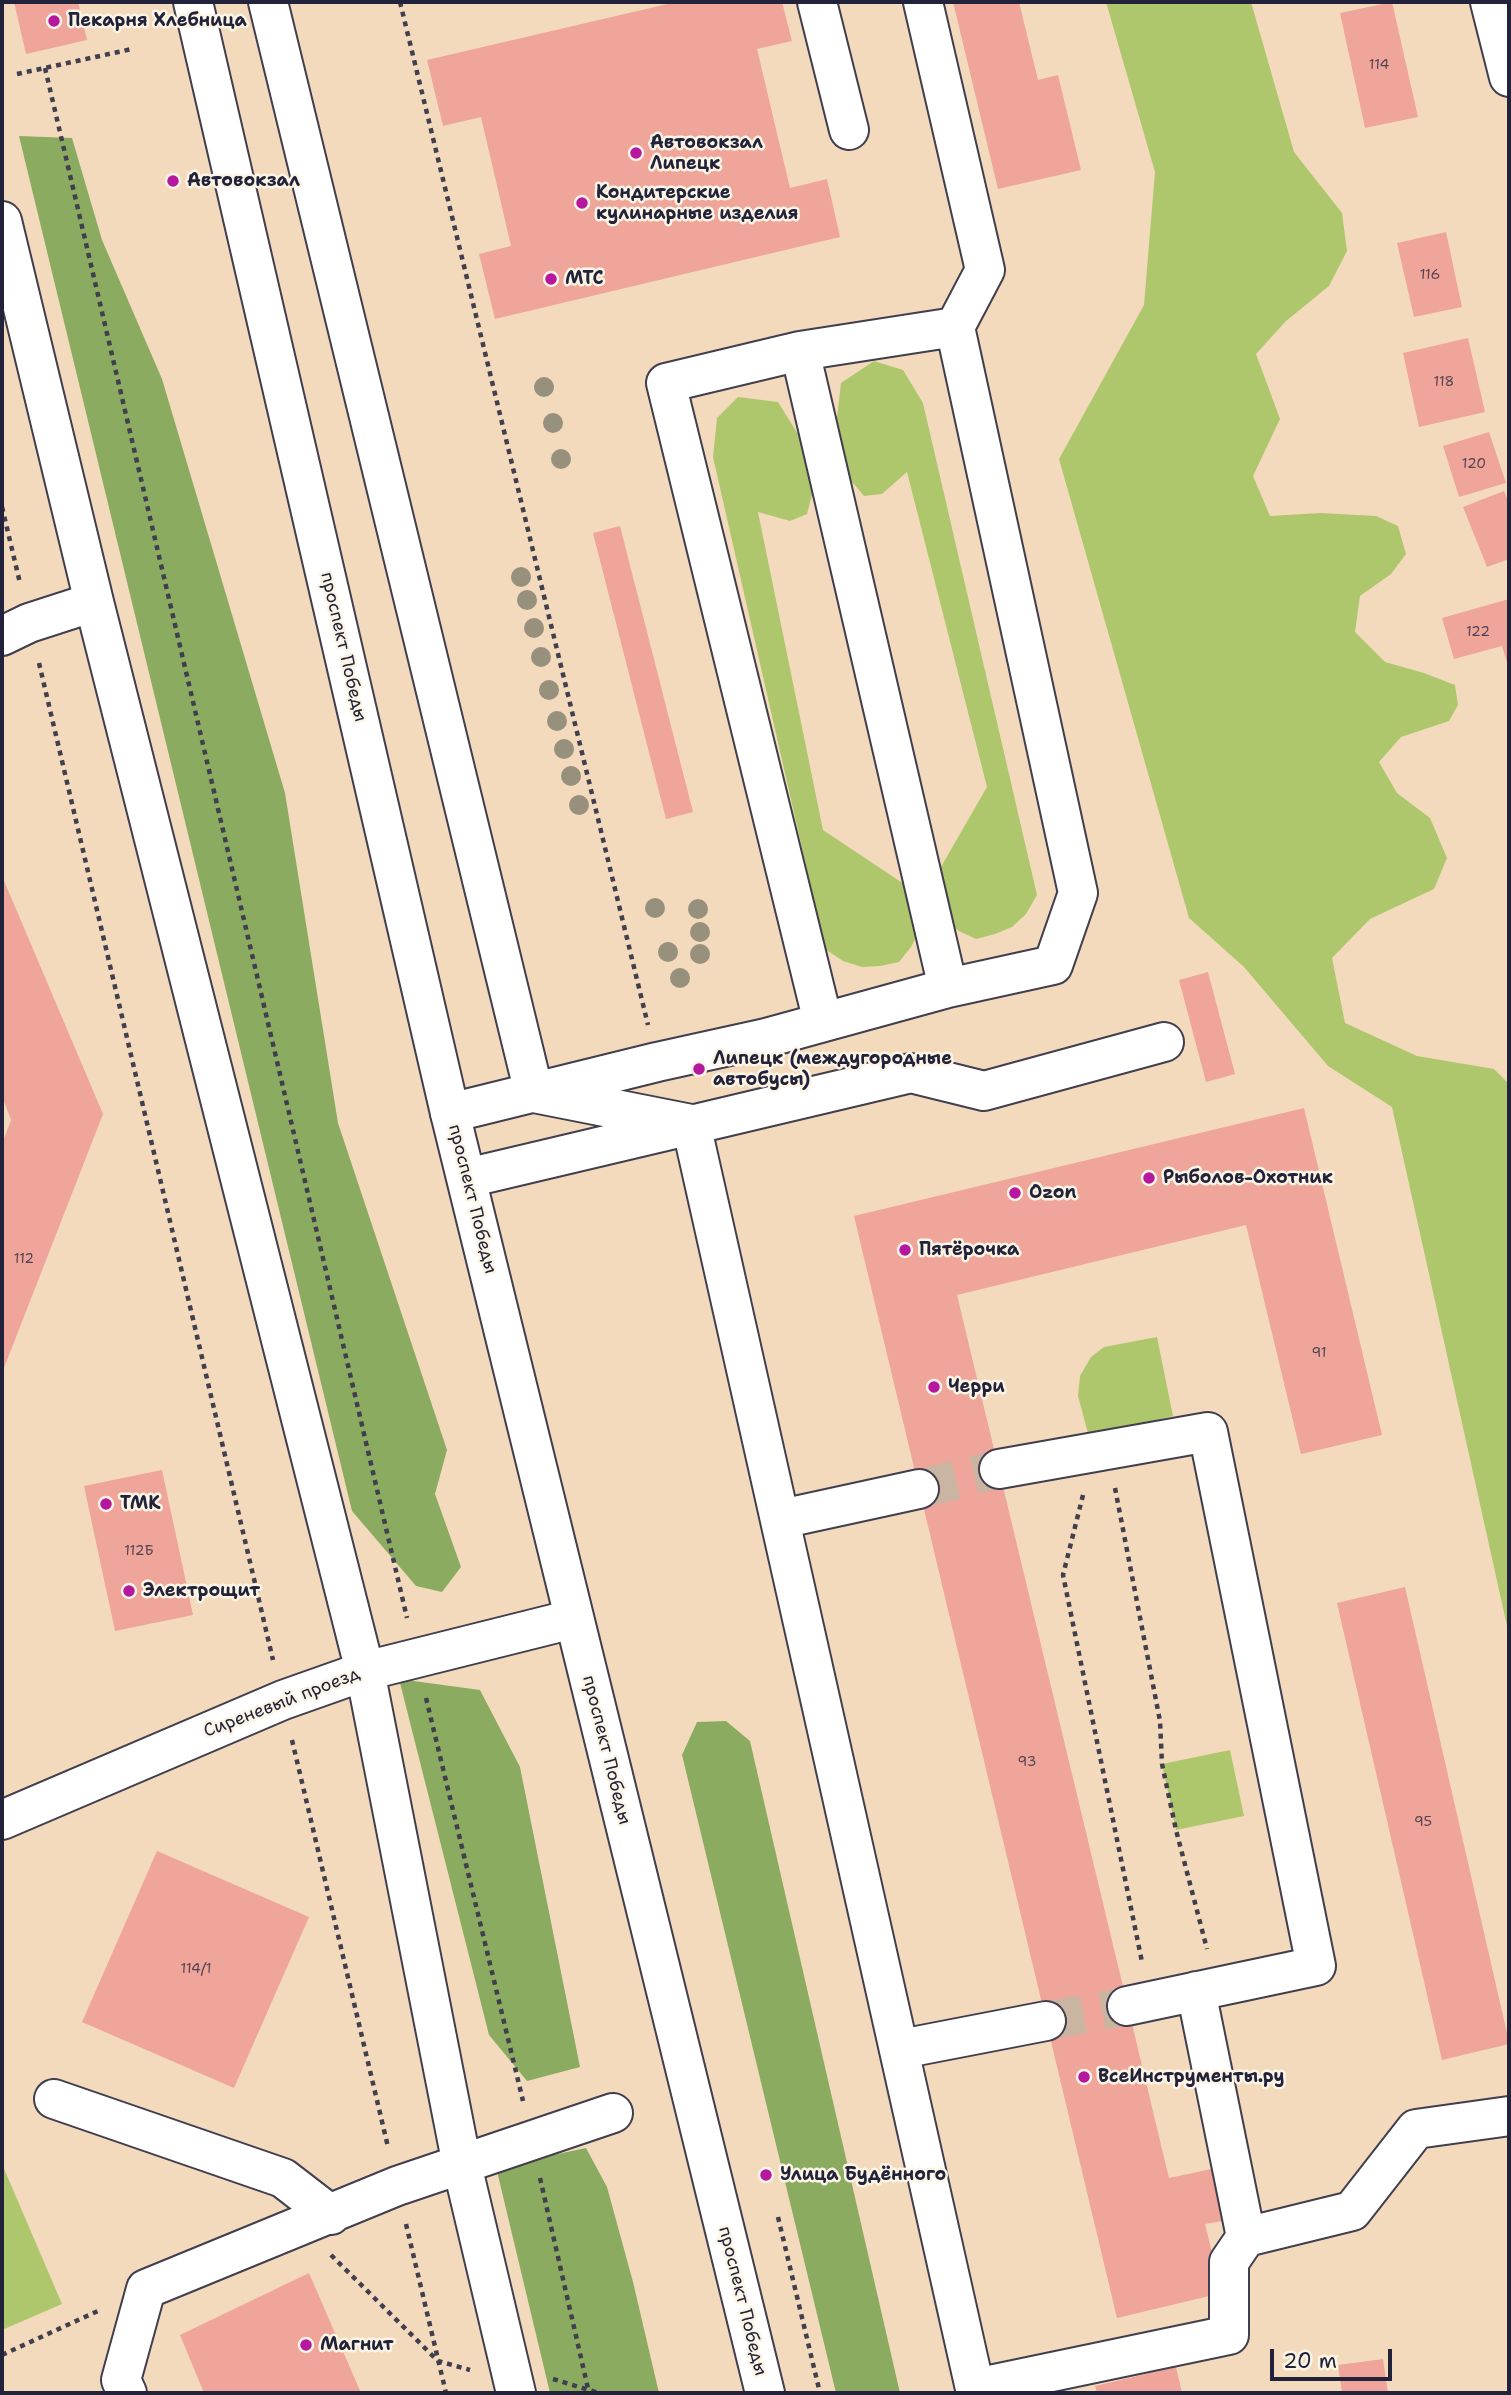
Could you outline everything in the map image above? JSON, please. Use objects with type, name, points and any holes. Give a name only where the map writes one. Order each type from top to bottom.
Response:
[{"type":"main road","name":"проспект Победы","points":[[193,2],[450,1113],[765,2393]]},
{"type":"main road","points":[[817,2],[849,130]]},
{"type":"main road","points":[[450,1113],[823,1022],[948,988],[1053,965],[1078,893],[955,327],[985,270],[923,2]]},
{"type":"main road","points":[[1490,2],[1509,76]]},
{"type":"main road","points":[[270,10],[534,1093]]},
{"type":"main road","points":[[2,221],[94,602],[365,1671],[462,2165],[515,2388]]},
{"type":"main road","points":[[823,1022],[666,383],[800,351],[955,327]]},
{"type":"main road","points":[[800,351],[948,988]]},
{"type":"main road","points":[[15,630],[94,602]]},
{"type":"main road","points":[[467,1178],[911,1073],[984,1091],[1164,1042]]},
{"type":"main road","points":[[534,1093],[691,1124]]},
{"type":"main road","points":[[691,1124],[976,2391],[1229,2335],[1229,2262],[1246,2237],[1352,2211],[1416,2129],[1509,2116]]},
{"type":"main road","points":[[999,1469],[1208,1432],[1316,1966],[1139,2003]]},
{"type":"main road","points":[[781,1519],[919,1489]]},
{"type":"main road","name":"Сиреневый проезд","points":[[2,1820],[283,1700],[365,1671],[573,1619]]},
{"type":"main road","points":[[1206,1989],[1246,2237]]},
{"type":"main road","points":[[901,2049],[1046,2021]]},
{"type":"main road","points":[[54,2099],[283,2178],[316,2221]]},
{"type":"main road","points":[[113,2389],[146,2289],[397,2186],[613,2113]]},
{"type":"path","points":[[400,2],[657,1062]]},
{"type":"path","points":[[16,74],[132,50]]},
{"type":"path","points":[[45,68],[589,2392]]},
{"type":"path","points":[[2,507],[15,630],[283,1700],[446,2393]]},
{"type":"path","points":[[1092,1452],[1160,1721],[1163,1765],[1206,1989]]},
{"type":"path","points":[[1092,1452],[1063,1575],[1139,2003]]},
{"type":"path","points":[[778,2217],[818,2393]]},
{"type":"path","points":[[316,2221],[438,2361],[515,2388],[541,2376],[599,2393]]},
{"type":"path","points":[[2,2355],[146,2289]]},
{"type":"green space","points":[[1106,2],[1251,2],[1294,152],[1342,213],[1347,251],[1329,286],[1286,321],[1256,354],[1280,419],[1253,476],[1270,516],[1320,513],[1376,516],[1398,526],[1406,554],[1391,574],[1360,596],[1355,632],[1385,662],[1455,685],[1458,705],[1449,721],[1401,737],[1379,762],[1397,793],[1430,818],[1447,858],[1434,889],[1370,919],[1332,958],[1345,1023],[1417,1056],[1494,1069],[1509,1084],[1509,1635],[1392,1107],[1328,1066],[1244,967],[1189,918],[1059,459],[1144,305],[1155,172]]},
{"type":"green space","points":[[19,136],[72,138],[102,240],[162,379],[285,793],[338,1123],[447,1450],[435,1494],[461,1567],[442,1592],[416,1586],[352,1511]]},
{"type":"green space","points":[[874,361],[903,370],[923,403],[1037,895],[1026,914],[1012,927],[976,939],[959,931],[940,916],[938,872],[987,787],[907,472],[882,494],[864,496],[848,477],[836,426],[841,383]]},
{"type":"green space","points":[[738,397],[778,402],[801,439],[813,491],[807,514],[790,521],[758,512],[823,830],[904,884],[922,926],[899,962],[862,967],[843,961],[825,949],[713,457],[717,418]]},
{"type":"green space","points":[[1157,1337],[1173,1416],[1089,1437],[1078,1396],[1080,1376],[1091,1357],[1104,1347]]},
{"type":"green space","points":[[399,1679],[480,1690],[520,1767],[580,2067],[527,2081],[489,2035]]},
{"type":"green space","points":[[726,1721],[750,1741],[900,2393],[836,2393],[682,1755],[697,1722]]},
{"type":"green space","points":[[1230,1750],[1244,1816],[1176,1830],[1162,1764]]},
{"type":"green space","points":[[586,2148],[607,2187],[659,2393],[550,2393],[496,2167]]},
{"type":"green space","points":[[2,2164],[62,2304],[2,2330]]},
{"type":"building","points":[[14,2],[78,2],[87,40],[26,54]]},
{"type":"building","name":"Автовокзал Липецк","points":[[676,2],[782,2],[792,41],[757,49],[790,188],[827,179],[840,237],[495,319],[479,254],[511,246],[481,117],[443,126],[427,60]]},
{"type":"building","points":[[953,2],[1019,2],[1038,80],[1058,75],[1081,170],[998,189]]},
{"type":"building","points":[[1392,2],[1418,117],[1365,128],[1340,13]]},
{"type":"building","points":[[1446,232],[1462,307],[1414,317],[1397,243]]},
{"type":"building","points":[[1468,338],[1485,412],[1419,427],[1403,353]]},
{"type":"building","points":[[1489,432],[1506,483],[1459,497],[1443,446]]},
{"type":"building","points":[[1504,491],[1509,503],[1509,559],[1487,567],[1463,507]]},
{"type":"building","points":[[620,526],[693,812],[666,819],[593,533]]},
{"type":"building","points":[[1509,599],[1509,669],[1502,646],[1454,659],[1442,618]]},
{"type":"building","points":[[2,876],[103,1114],[2,1373],[2,1144],[11,1120],[2,1096]]},
{"type":"building","points":[[1208,972],[1235,1074],[1206,1082],[1179,980]]},
{"type":"building","points":[[1304,1108],[1382,1435],[1301,1454],[1246,1225],[957,1295],[1169,2178],[1216,2168],[1229,2220],[1205,2224],[1222,2293],[1117,2318],[854,1216]]},
{"type":"building","points":[[162,1470],[193,1615],[115,1631],[84,1486]]},
{"type":"building","points":[[1405,1587],[1509,2042],[1442,2060],[1337,1603]]},
{"type":"building","points":[[157,1851],[309,1917],[234,2088],[82,2022]]},
{"type":"building","points":[[309,2273],[361,2393],[204,2393],[180,2335]]},
{"type":"building","points":[[1383,2359],[1388,2393],[1342,2393],[1338,2365]]},
{"type":"building","points":[[1176,2367],[1182,2393],[1097,2393],[1095,2386]]},
{"type":"tunnel","points":[[919,1489],[999,1469]]},
{"type":"tunnel","points":[[1046,2021],[1127,2006]]},
{"type":"place","name":"Пекарня Хлебница","points":[[54,21]]},
{"type":"place","name":"Автовокзал Липецк","points":[[636,153]]},
{"type":"place","name":"Автовокзал","points":[[173,181]]},
{"type":"place","name":"Кондитерские кулинарные изделия","points":[[582,203]]},
{"type":"place","name":"МТС","points":[[551,279]]},
{"type":"place","name":"Липецк (междугородные автобусы)","points":[[699,1069]]},
{"type":"place","name":"Рыболов-Охотник","points":[[1149,1178]]},
{"type":"place","name":"Ozon","points":[[1015,1193]]},
{"type":"place","name":"Пятёрочка","points":[[905,1250]]},
{"type":"place","name":"Черри","points":[[934,1387]]},
{"type":"place","name":"ТМК","points":[[106,1504]]},
{"type":"place","name":"Электрощит","points":[[129,1591]]},
{"type":"place","name":"ВсеИнструменты.ру","points":[[1084,2077]]},
{"type":"place","name":"Улица Будённого","points":[[766,2175]]},
{"type":"place","name":"Магнит","points":[[306,2345]]}]
